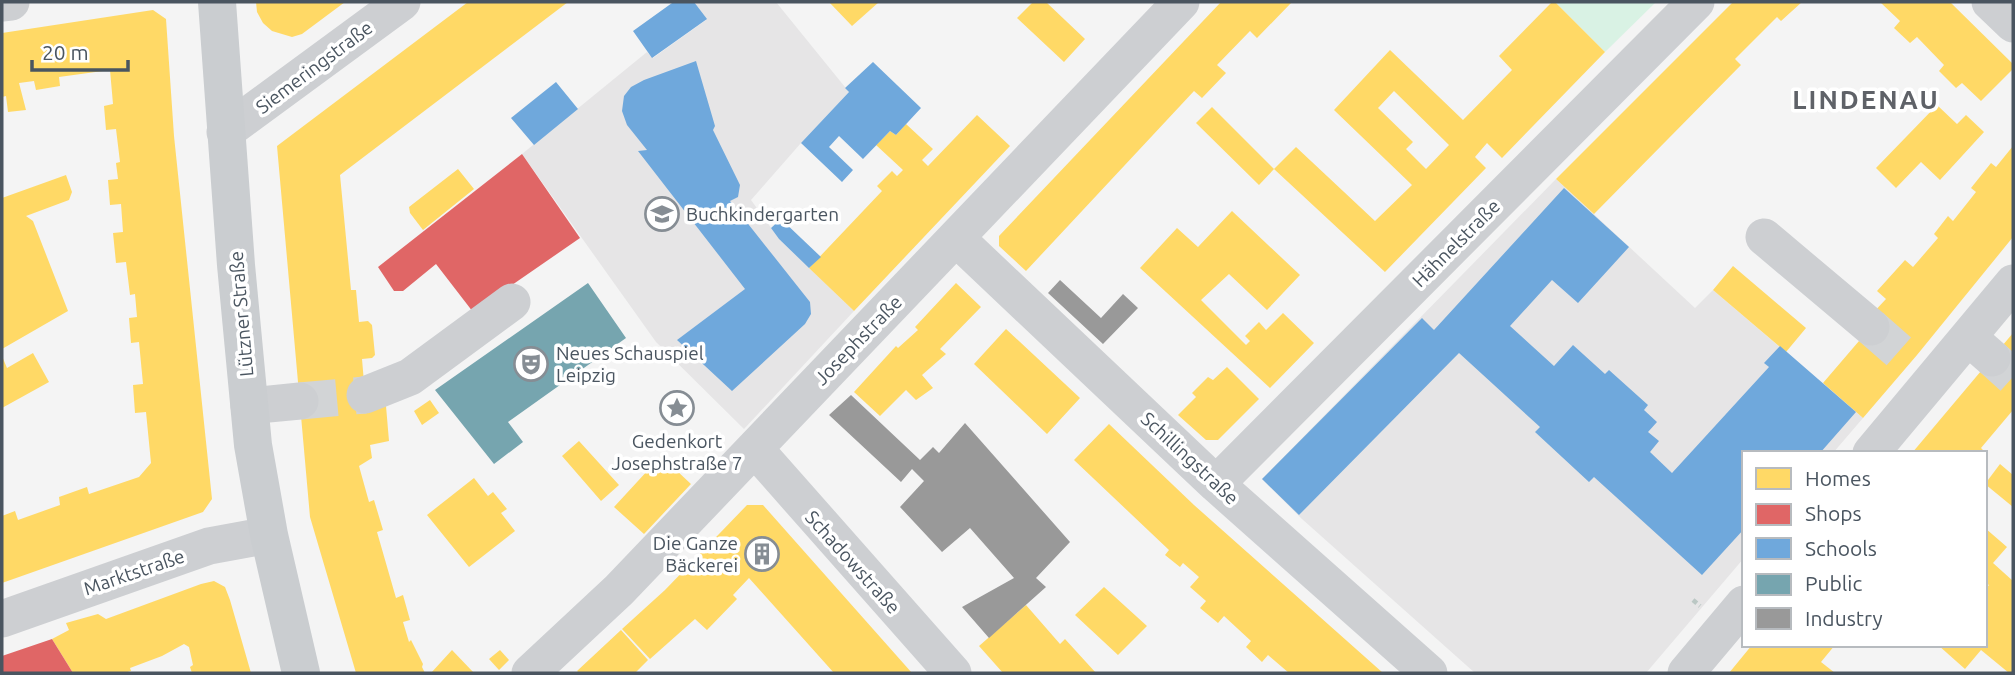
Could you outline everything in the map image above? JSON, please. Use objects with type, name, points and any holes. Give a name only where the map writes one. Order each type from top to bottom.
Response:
[{"type":"main road","name":"Lützner Straße","points":[[216,2],[249,406],[269,535],[301,673]]},
{"type":"main road","name":"Lützner Straße","points":[[291,623],[321,673]]},
{"type":"street","points":[[2,3],[11,2]]},
{"type":"street","name":"Siemeringstraße","points":[[225,132],[402,2]]},
{"type":"street","name":"Josephstraße","points":[[530,673],[619,590],[1181,2]]},
{"type":"street","name":"Hähnelstraße","points":[[1216,484],[1696,2]]},
{"type":"street","points":[[1990,2],[2013,24]]},
{"type":"street","points":[[1764,237],[1871,327]]},
{"type":"street","name":"Schillingstraße","points":[[956,238],[1216,484],[1429,673]]},
{"type":"street","points":[[1872,451],[1921,372],[1980,348],[2013,283]]},
{"type":"street","points":[[365,396],[410,376],[512,302]]},
{"type":"street","points":[[249,406],[300,401]]},
{"type":"street","name":"Schadowstraße","points":[[755,449],[953,673]]},
{"type":"street","name":"Marktstraße","points":[[2,619],[209,546],[269,535]]},
{"type":"street","points":[[1686,673],[1742,606]]},
{"type":"shaded area","name":"Buchkindergarten","points":[[694,2],[776,2],[849,92],[751,200],[779,239],[854,311],[744,429],[656,342],[522,154],[647,52],[653,58],[706,20]]},
{"type":"shaded area","points":[[1556,179],[1695,308],[1713,290],[1863,418],[1835,451],[1742,451],[1742,560],[1646,673],[1475,673],[1302,519],[1262,479]]},
{"type":"green space","points":[[1555,2],[1656,2],[1605,52]]},
{"type":"building: Homes","points":[[256,2],[345,2],[302,34],[292,37],[272,31],[263,23],[257,12]]},
{"type":"building: Homes","points":[[468,2],[568,2],[340,175],[351,290],[356,290],[359,322],[368,321],[372,325],[375,355],[362,359],[366,406],[386,406],[389,441],[370,445],[372,458],[359,466],[369,502],[374,500],[383,530],[377,532],[396,598],[403,595],[410,620],[403,622],[409,642],[411,640],[425,673],[356,673],[310,517],[277,146]]},
{"type":"building: Homes","points":[[829,2],[879,2],[852,26]]},
{"type":"building: Homes","points":[[1033,2],[1046,2],[1085,39],[1064,62],[1017,18]]},
{"type":"building: Homes","points":[[1221,2],[1292,2],[1257,38],[1250,31],[1217,65],[1226,73],[1202,98],[1194,91],[1026,271],[999,246],[999,236]]},
{"type":"building: Homes","points":[[1552,2],[1605,52],[1502,158],[1487,143],[1475,157],[1486,168],[1385,272],[1274,169],[1296,147],[1375,221],[1412,185],[1334,110],[1390,50],[1463,120],[1512,70],[1499,56]],"holes":[[[1394,91],[1449,145],[1426,169],[1406,149],[1413,142],[1378,108]]]},
{"type":"building: Homes","points":[[1733,2],[1802,2],[1781,21],[1777,17],[1735,59],[1741,65],[1594,214],[1556,179]]},
{"type":"building: Homes","points":[[1880,2],[1950,2],[2013,64],[2013,69],[1981,101],[1962,83],[1956,88],[1939,71],[1944,65],[1917,37],[1910,43],[1894,28],[1900,21]]},
{"type":"building: Homes","points":[[153,10],[166,19],[174,136],[212,499],[203,512],[2,583],[2,516],[15,511],[18,520],[60,505],[59,497],[87,487],[89,494],[139,477],[151,463],[146,412],[135,413],[133,385],[143,384],[139,342],[131,343],[129,318],[137,317],[135,294],[130,295],[126,262],[116,263],[113,233],[123,232],[121,204],[110,205],[108,180],[118,179],[116,163],[120,162],[116,129],[106,130],[104,106],[113,104],[110,70],[59,77],[60,86],[36,90],[34,81],[19,83],[26,110],[8,112],[6,96],[2,97],[2,33]]},
{"type":"building: Homes","points":[[1937,105],[1957,124],[1966,115],[1984,132],[1940,180],[1921,162],[1896,188],[1876,168]]},
{"type":"building: Homes","points":[[1212,107],[1274,169],[1259,185],[1196,123]]},
{"type":"building: Homes","points":[[977,115],[1010,146],[854,311],[809,268],[882,191],[877,186],[892,171],[897,176],[903,170],[876,145],[890,131],[896,135],[906,124],[933,149],[922,160],[928,166]]},
{"type":"building: Homes","points":[[2013,146],[2013,237],[1863,418],[1823,383],[1877,320],[1871,315],[1886,299],[1877,291],[1905,260],[1913,267],[1938,238],[1934,234],[1948,216],[1953,221],[1976,192],[1971,188],[1991,163],[1996,167]]},
{"type":"building: Homes","points":[[458,169],[474,189],[423,230],[410,213],[409,207]]},
{"type":"building: Homes","points":[[66,175],[72,192],[69,200],[26,216],[33,221],[68,311],[2,349],[2,198]]},
{"type":"building: Homes","points":[[1232,211],[1300,275],[1267,310],[1229,274],[1201,300],[1246,345],[1250,341],[1245,336],[1259,322],[1266,330],[1283,313],[1314,343],[1270,388],[1140,268],[1177,228],[1198,247]]},
{"type":"building: Homes","points":[[1733,266],[1806,328],[1786,352],[1713,290]]},
{"type":"building: Homes","points":[[956,283],[981,307],[940,349],[946,354],[922,375],[933,388],[916,400],[906,390],[880,416],[854,392],[896,346],[898,348],[918,330],[915,327]]},
{"type":"building: Homes","points":[[1006,329],[1080,398],[1047,434],[974,364]]},
{"type":"building: Homes","points":[[2013,333],[2013,410],[1981,448],[1984,451],[1914,451]]},
{"type":"building: Homes","points":[[33,353],[49,382],[2,408],[2,356],[7,368]]},
{"type":"building: Homes","points":[[1227,367],[1259,399],[1218,440],[1206,440],[1178,415],[1196,397],[1192,393],[1208,377],[1213,380]]},
{"type":"building: Homes","points":[[430,400],[439,413],[422,425],[414,411]]},
{"type":"building: Homes","points":[[1109,424],[1194,505],[1383,673],[1289,673],[1268,655],[1262,662],[1246,647],[1251,641],[1224,616],[1218,623],[1200,608],[1206,601],[1190,587],[1199,577],[1183,563],[1180,567],[1165,555],[1169,550],[1074,460]]},
{"type":"building: Homes","points":[[579,441],[619,485],[601,501],[562,456]]},
{"type":"building: Homes","points":[[661,456],[691,484],[644,534],[614,507]]},
{"type":"building: Homes","points":[[2000,464],[2013,475],[2013,507],[1987,486],[1987,481]]},
{"type":"building: Homes","points":[[474,478],[488,496],[493,492],[507,509],[501,513],[515,531],[469,567],[427,515]]},
{"type":"building: Homes","points":[[747,505],[763,505],[912,673],[834,673],[749,578],[733,595],[737,599],[707,630],[695,619],[650,659],[622,629],[665,590]]},
{"type":"building: Homes","points":[[1987,530],[2007,547],[1993,563],[2013,581],[2013,673],[2009,673],[1981,650],[1965,669],[1940,647],[1987,647]]},
{"type":"building: Homes","points":[[214,581],[225,587],[251,673],[192,673],[189,647],[184,644],[124,673],[73,673],[52,639],[69,630],[66,623],[98,614],[106,619]]},
{"type":"building: Homes","points":[[1104,587],[1147,626],[1118,655],[1075,615]]},
{"type":"building: Homes","points":[[1026,605],[1060,644],[1065,639],[1096,673],[1003,673],[979,646]]},
{"type":"building: Homes","points":[[621,630],[648,660],[635,673],[577,671]]},
{"type":"building: Homes","points":[[1750,647],[1833,647],[1821,662],[1835,673],[1729,673]]},
{"type":"building: Homes","points":[[452,650],[474,673],[431,673]]},
{"type":"building: Homes","points":[[500,650],[509,660],[499,670],[489,659]]},
{"type":"building: Shops","points":[[522,154],[580,238],[473,312],[436,264],[403,291],[394,291],[378,267]]},
{"type":"building: Shops","points":[[52,639],[73,673],[2,673],[2,656]]},
{"type":"building: Schools","points":[[670,2],[694,2],[707,19],[652,58],[633,31],[672,3]]},
{"type":"building: Schools","points":[[696,61],[715,126],[713,130],[740,185],[738,197],[730,201],[810,302],[811,314],[805,324],[732,391],[677,340],[745,289],[638,151],[647,150],[627,125],[622,111],[624,96],[631,87]]},
{"type":"building: Schools","points":[[873,62],[921,108],[896,135],[890,131],[863,159],[839,136],[829,147],[853,170],[842,182],[801,143],[849,92],[845,88]]},
{"type":"building: Schools","points":[[556,82],[578,109],[534,145],[511,118]]},
{"type":"building: Schools","points":[[1564,188],[1629,247],[1578,303],[1552,280],[1510,326],[1554,366],[1573,345],[1605,374],[1609,370],[1648,405],[1644,410],[1657,422],[1648,432],[1659,441],[1650,452],[1672,473],[1769,367],[1764,363],[1780,346],[1856,412],[1822,451],[1742,451],[1742,531],[1702,575],[1594,477],[1589,482],[1535,432],[1540,427],[1459,353],[1299,515],[1262,479],[1422,318],[1434,330]]},
{"type":"building: Schools","points":[[781,219],[821,257],[809,268],[771,228]]},
{"type":"building: Public","name":"Neues Schauspiel Leipzig","points":[[588,283],[626,338],[508,422],[523,442],[494,464],[435,390]]},
{"type":"building: Industry","points":[[1060,280],[1101,318],[1123,294],[1138,308],[1103,344],[1048,293]]},
{"type":"building: Industry","points":[[851,395],[920,460],[933,447],[939,453],[965,423],[1070,542],[1036,578],[1046,587],[989,638],[962,607],[1014,578],[970,528],[942,552],[900,507],[924,481],[912,469],[901,482],[829,415]]},
{"type":"tunnel","points":[[1871,327],[1911,362]]},
{"type":"tunnel","points":[[1992,358],[2013,377]]},
{"type":"tunnel","points":[[300,401],[365,395]]},
{"type":"place","name":"Buchkindergarten","points":[[662,214]]},
{"type":"place","name":"Neues Schauspiel Leipzig","points":[[531,364]]},
{"type":"place","name":"Gedenkort Josephstraße 7","points":[[677,408]]},
{"type":"place","name":"Die Ganze Bäckerei","points":[[762,554]]},
{"type":"district","name":"LINDENAU","points":[[1866,99]]}]
